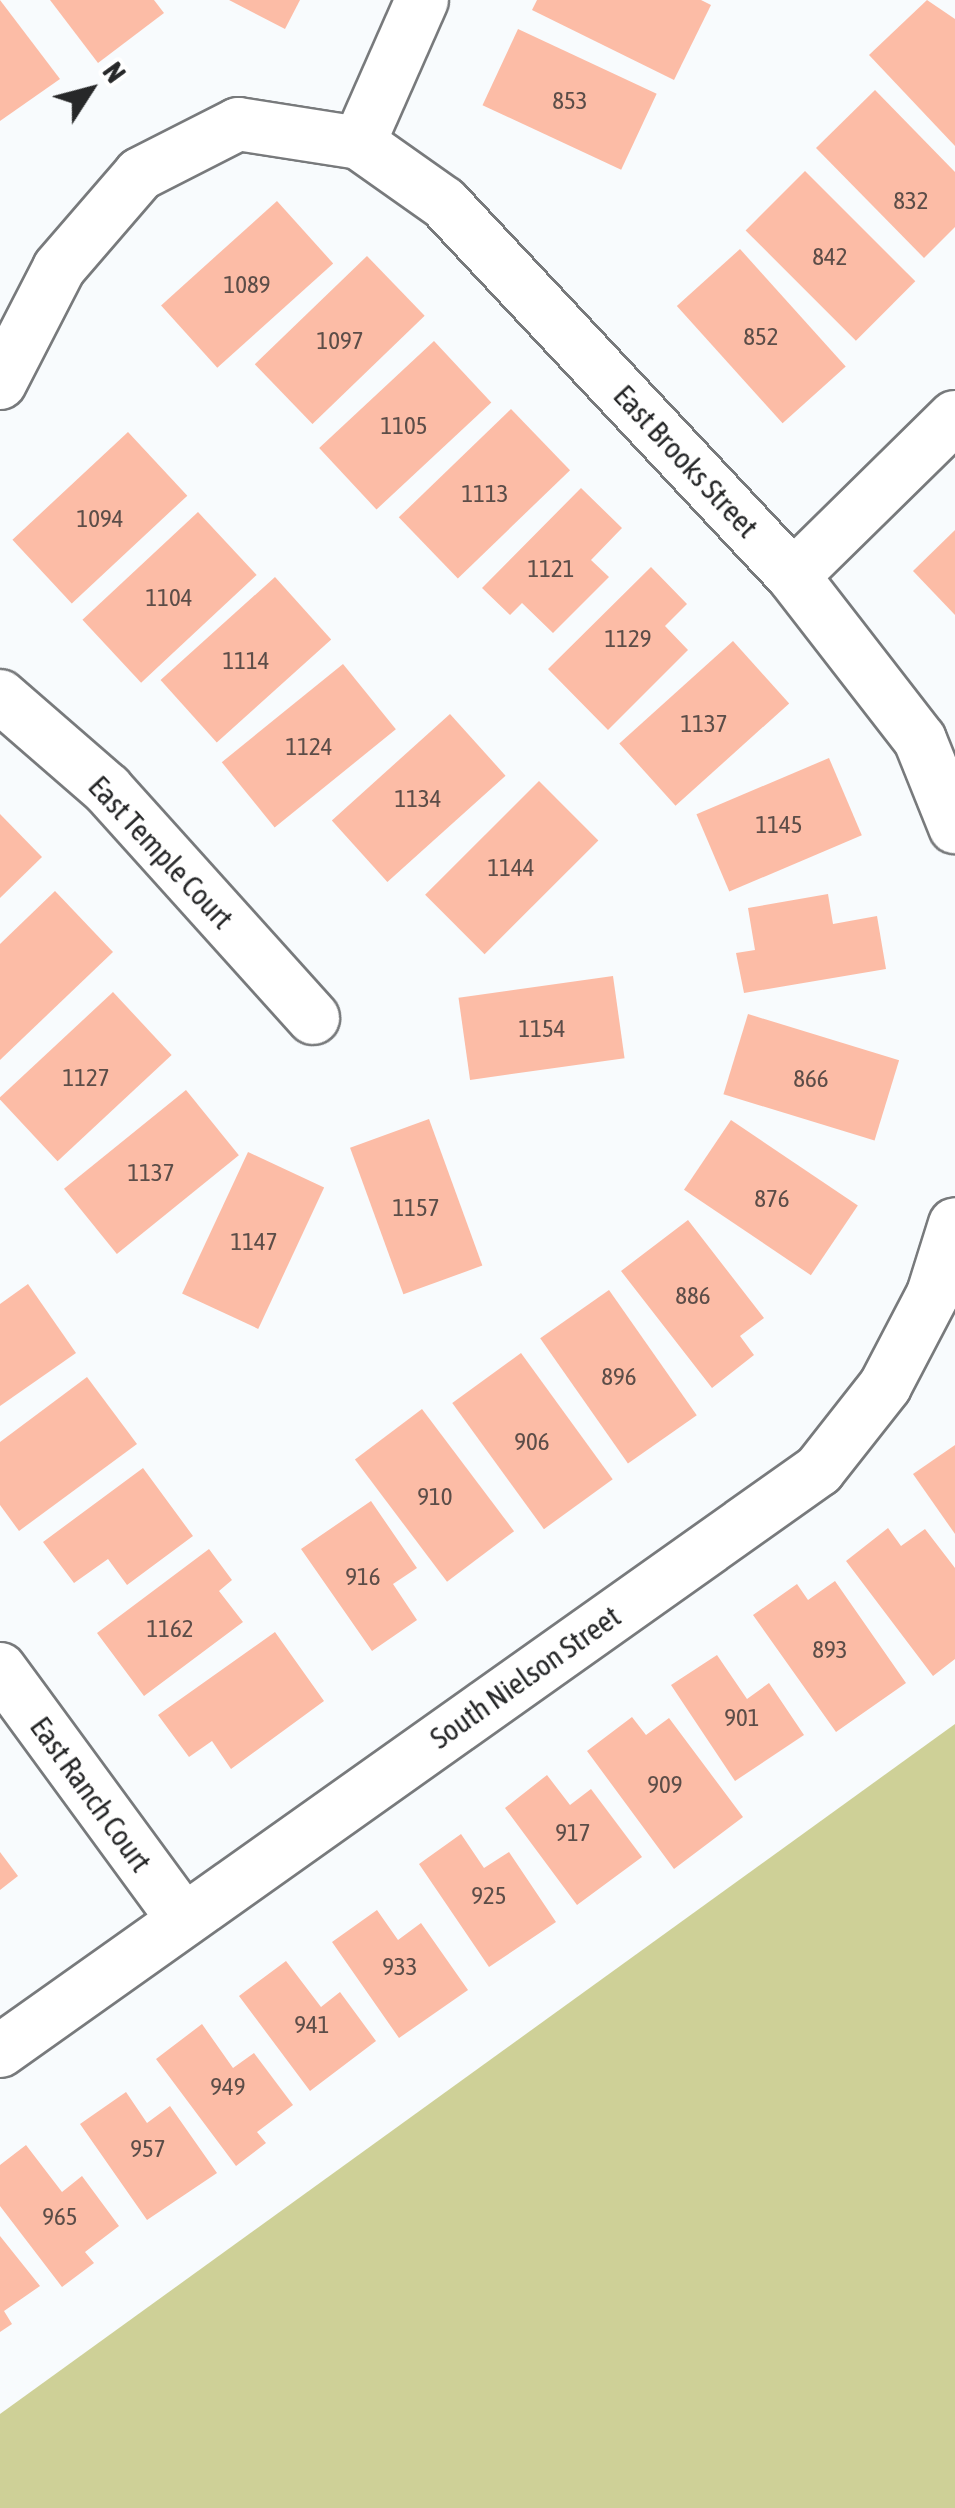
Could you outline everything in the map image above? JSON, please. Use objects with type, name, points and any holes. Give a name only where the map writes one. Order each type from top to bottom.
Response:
[{"type":"street","points":[[0,383],[60,268],[140,174],[238,124],[359,144],[422,0]]},
{"type":"street","name":"East Brooks Street","points":[[359,144],[444,202],[794,576],[920,740],[955,827]]},
{"type":"street","points":[[794,576],[955,417]]},
{"type":"street","name":"East Temple Court","points":[[0,696],[107,789],[313,1018]]},
{"type":"street","name":"South Nielson Street","points":[[0,2051],[819,1470],[886,1386],[933,1294],[955,1224]]},
{"type":"street","name":"East Ranch Court","points":[[0,1669],[182,1919]]},
{"type":"green space","points":[[955,1724],[955,2508],[0,2508],[0,2414]]},
{"type":"building","points":[[0,0],[60,79],[0,121]]},
{"type":"building","points":[[50,0],[154,0],[164,13],[98,63]]},
{"type":"building","points":[[229,0],[300,0],[285,29]]},
{"type":"building","points":[[537,0],[701,0],[711,5],[674,80],[532,10]]},
{"type":"building","points":[[927,0],[955,19],[955,146],[869,55]]},
{"type":"building","points":[[518,29],[657,94],[621,170],[483,105]]},
{"type":"building","points":[[875,90],[955,172],[955,227],[924,258],[816,148]]},
{"type":"building","points":[[805,171],[915,281],[856,341],[746,230]]},
{"type":"building","points":[[277,201],[333,263],[217,368],[161,305]]},
{"type":"building","points":[[740,249],[846,366],[783,423],[677,306]]},
{"type":"building","points":[[367,256],[425,316],[312,424],[255,364]]},
{"type":"building","points":[[434,341],[491,402],[376,510],[319,448]]},
{"type":"building","points":[[511,409],[570,470],[458,579],[399,517]]},
{"type":"building","points":[[128,432],[187,496],[72,603],[12,540]]},
{"type":"building","points":[[581,488],[622,528],[591,560],[609,577],[553,633],[522,603],[510,615],[482,588]]},
{"type":"building","points":[[198,512],[257,575],[141,683],[82,620]]},
{"type":"building","points":[[955,530],[955,615],[913,571]]},
{"type":"building","points":[[651,567],[687,604],[665,626],[688,650],[608,730],[548,669]]},
{"type":"building","points":[[275,577],[331,639],[217,742],[161,680]]},
{"type":"building","points":[[733,641],[789,703],[676,806],[619,743]]},
{"type":"building","points":[[343,664],[396,729],[275,827],[222,762]]},
{"type":"building","points":[[450,714],[506,776],[387,882],[332,820]]},
{"type":"building","points":[[829,758],[862,835],[729,892],[696,814]]},
{"type":"building","points":[[539,781],[598,840],[485,954],[425,895]]},
{"type":"building","points":[[0,814],[42,857],[0,898]]},
{"type":"building","points":[[55,891],[113,952],[0,1060],[0,944]]},
{"type":"building","points":[[828,894],[833,924],[877,916],[886,969],[744,993],[736,953],[755,950],[748,908]]},
{"type":"building","points":[[613,976],[625,1058],[470,1080],[459,998]]},
{"type":"building","points":[[113,992],[172,1055],[58,1161],[0,1097]]},
{"type":"building","points":[[748,1014],[899,1060],[875,1141],[723,1094]]},
{"type":"building","points":[[186,1090],[239,1155],[117,1254],[64,1189]]},
{"type":"building","points":[[429,1119],[482,1266],[403,1294],[350,1148]]},
{"type":"building","points":[[731,1120],[858,1206],[811,1275],[684,1190]]},
{"type":"building","points":[[248,1152],[324,1187],[258,1329],[182,1293]]},
{"type":"building","points":[[688,1220],[764,1318],[740,1336],[754,1355],[712,1388],[621,1271]]},
{"type":"building","points":[[28,1284],[76,1353],[0,1406],[0,1304]]},
{"type":"building","points":[[609,1290],[697,1415],[628,1464],[540,1338]]},
{"type":"building","points":[[521,1353],[613,1479],[544,1529],[452,1403]]},
{"type":"building","points":[[87,1377],[137,1444],[19,1531],[0,1505],[0,1442]]},
{"type":"building","points":[[422,1409],[514,1531],[447,1582],[355,1460]]},
{"type":"building","points":[[955,1445],[955,1534],[913,1474]]},
{"type":"building","points":[[143,1468],[193,1536],[127,1585],[108,1559],[74,1583],[43,1542]]},
{"type":"building","points":[[371,1501],[417,1568],[393,1584],[417,1620],[372,1651],[301,1549]]},
{"type":"building","points":[[888,1528],[901,1546],[925,1529],[955,1568],[955,1659],[933,1676],[846,1561]]},
{"type":"building","points":[[209,1549],[232,1580],[219,1591],[243,1622],[144,1696],[97,1633]]},
{"type":"building","points":[[835,1581],[906,1683],[836,1732],[753,1615],[797,1584],[808,1600]]},
{"type":"building","points":[[275,1632],[324,1701],[231,1769],[212,1741],[189,1757],[158,1715]]},
{"type":"building","points":[[717,1655],[747,1699],[769,1683],[804,1735],[735,1781],[671,1685]]},
{"type":"building","points":[[632,1717],[646,1735],[669,1718],[743,1817],[674,1869],[587,1751]]},
{"type":"building","points":[[547,1775],[570,1805],[591,1789],[642,1857],[577,1905],[505,1808]]},
{"type":"building","points":[[461,1834],[484,1868],[509,1852],[556,1922],[489,1967],[419,1864]]},
{"type":"building","points":[[0,1852],[18,1876],[0,1890]]},
{"type":"building","points":[[377,1910],[398,1940],[421,1923],[468,1990],[399,2038],[332,1942]]},
{"type":"building","points":[[286,1961],[321,2007],[340,1992],[376,2041],[310,2091],[239,1996]]},
{"type":"building","points":[[202,2024],[233,2068],[254,2053],[293,2105],[257,2132],[266,2143],[236,2166],[156,2059]]},
{"type":"building","points":[[126,2092],[147,2123],[170,2106],[217,2173],[147,2220],[80,2124]]},
{"type":"building","points":[[26,2145],[62,2192],[82,2176],[119,2226],[85,2252],[94,2263],[62,2287],[0,2206],[0,2165]]},
{"type":"building","points":[[0,2236],[40,2286],[4,2311],[12,2324],[0,2332]]}]
